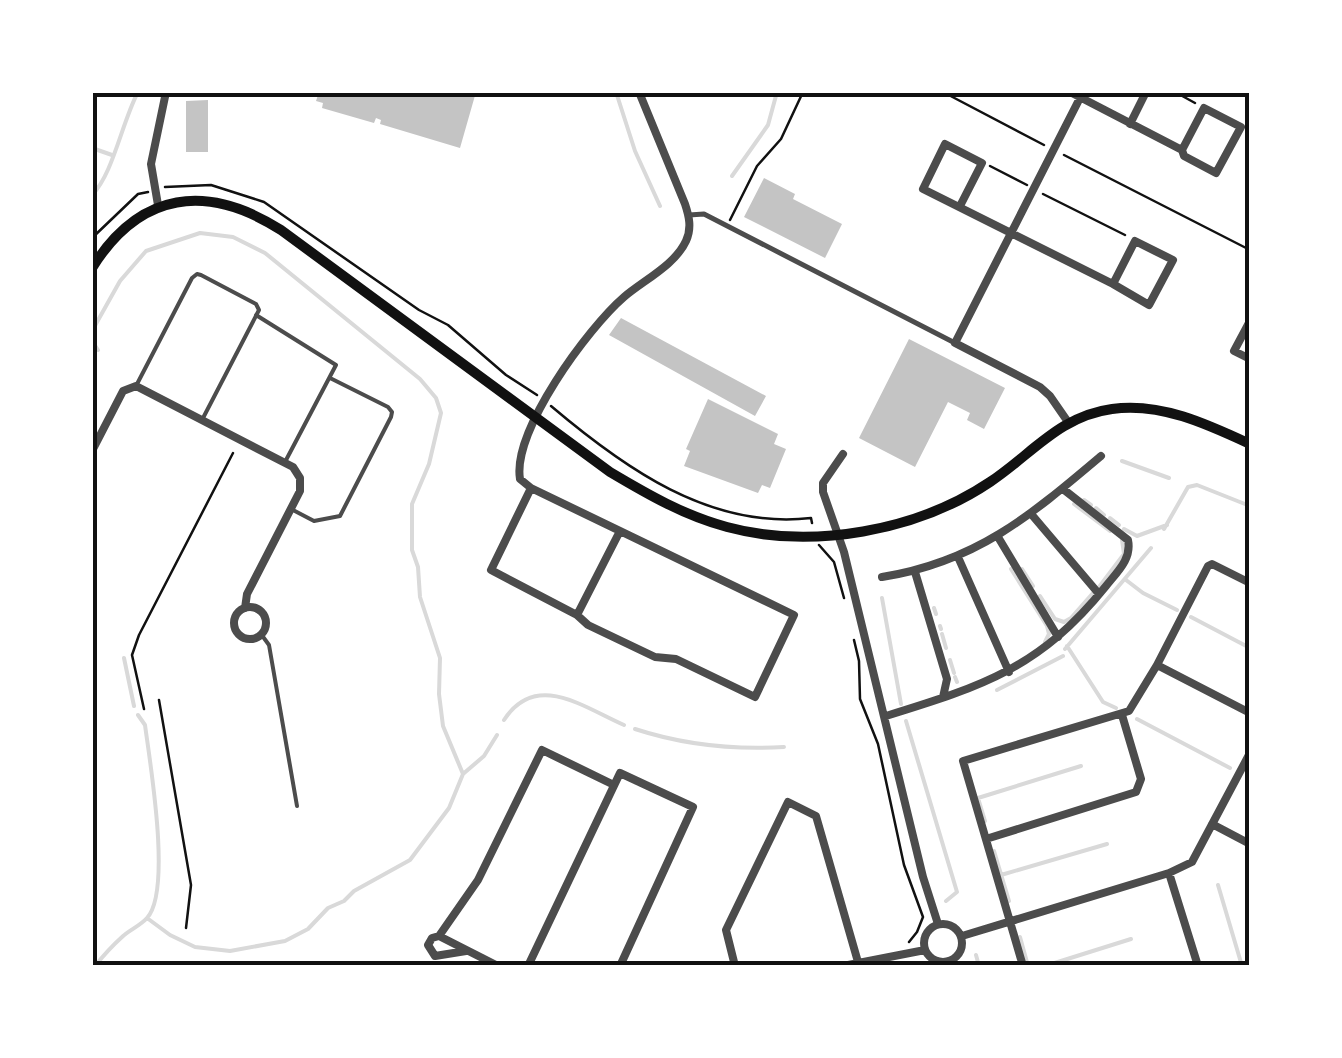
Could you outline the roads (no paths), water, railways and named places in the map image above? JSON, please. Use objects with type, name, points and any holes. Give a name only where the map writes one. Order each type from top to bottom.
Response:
[{"type":"main road","points":[[92,268],[126,225],[158,205],[212,201],[266,220],[610,472],[668,505],[752,533],[838,533],[888,526],[935,511],[985,485],[1068,422],[1110,409],[1150,409],[1195,420],[1250,444]]},
{"type":"street","points":[[158,205],[153,148],[166,92]]},
{"type":"street","points":[[530,488],[491,570],[638,649],[676,659],[756,697],[794,615],[530,488],[520,479],[518,468],[524,438],[544,400],[610,311],[675,256],[687,240],[690,222],[638,92]]},
{"type":"street","points":[[1070,92],[1182,150],[1184,156],[1216,173],[1241,127],[1204,108],[1182,150]]},
{"type":"street","points":[[1130,124],[1146,92]]},
{"type":"street","points":[[954,343],[1082,95]]},
{"type":"street","points":[[960,206],[982,162],[945,144],[923,190],[954,206],[1149,305],[1172,260],[1135,241],[1113,284]]},
{"type":"street","points":[[688,216],[704,214],[1040,387],[1068,422]]},
{"type":"street","points":[[1250,322],[1234,351],[1250,359]]},
{"type":"street","points":[[92,451],[124,391],[136,386],[298,472],[301,484],[247,594],[245,608]]},
{"type":"street","points":[[842,454],[823,484],[938,924]]},
{"type":"street","points":[[882,578],[915,572],[958,557],[998,537],[1101,456]]},
{"type":"street","points":[[886,716],[970,690],[1009,672],[1058,636],[1100,594],[1124,562],[1130,544],[1124,535],[1063,488]]},
{"type":"street","points":[[1032,514],[1100,594]]},
{"type":"street","points":[[577,614],[620,531]]},
{"type":"street","points":[[998,537],[1058,636]]},
{"type":"street","points":[[958,557],[1009,672]]},
{"type":"street","points":[[1023,966],[963,761],[1122,715],[1134,706],[1208,566],[1212,564],[1250,584]]},
{"type":"street","points":[[915,572],[947,679],[943,697]]},
{"type":"street","points":[[253,607],[265,618],[261,634],[246,638],[236,630],[235,616],[245,608],[253,607]]},
{"type":"street","points":[[1157,666],[1250,713]]},
{"type":"street","points":[[986,838],[1136,792],[1141,779],[1122,715]]},
{"type":"street","points":[[466,950],[440,961],[428,948],[429,941],[439,936],[478,880],[542,750],[614,785]]},
{"type":"street","points":[[962,936],[1169,873],[1192,862],[1250,753]]},
{"type":"street","points":[[528,966],[620,774],[694,806],[620,966]]},
{"type":"street","points":[[735,966],[726,930],[788,802],[816,816],[850,964],[926,950]]},
{"type":"street","points":[[1212,824],[1250,844]]},
{"type":"street","points":[[1169,873],[1197,964],[1184,966]]},
{"type":"street","points":[[938,924],[950,925],[962,936],[961,951],[948,963],[936,960],[926,950],[926,934],[938,924]]},
{"type":"street","points":[[439,936],[498,966]]},
{"type":"lane","points":[[136,386],[194,275],[202,275],[256,304],[259,310],[202,420]]},
{"type":"lane","points":[[256,316],[334,362],[335,369],[285,462]]},
{"type":"lane","points":[[291,509],[314,520],[340,516],[391,417],[388,407],[330,378]]},
{"type":"lane","points":[[261,634],[268,645],[297,806]]},
{"type":"waterway","points":[[92,195],[106,174],[138,92]]},
{"type":"waterway","points":[[616,92],[635,151],[660,206]]},
{"type":"waterway","points":[[732,176],[768,125],[777,92]]},
{"type":"waterway","points":[[92,148],[112,155]]},
{"type":"waterway","points":[[92,331],[120,281],[146,251],[200,233],[233,237],[265,253],[420,379],[436,398],[441,413],[429,464],[412,504],[412,550],[418,567],[420,597],[440,658],[443,726],[463,774]]},
{"type":"waterway","points":[[92,341],[98,350]]},
{"type":"waterway","points":[[1122,461],[1169,478]]},
{"type":"waterway","points":[[1164,529],[1188,487],[1197,485],[1250,506]]},
{"type":"waterway","points":[[1084,500],[1091,505]]},
{"type":"waterway","points":[[1074,504],[1110,531]]},
{"type":"waterway","points":[[1096,508],[1104,515]]},
{"type":"waterway","points":[[1110,518],[1119,525]]},
{"type":"waterway","points":[[1124,529],[1137,536],[1167,525]]},
{"type":"waterway","points":[[1099,587],[1124,554],[1122,540]]},
{"type":"waterway","points":[[1065,649],[1151,548]]},
{"type":"waterway","points":[[1011,569],[1047,626],[1045,642]]},
{"type":"waterway","points":[[1022,569],[1033,586]]},
{"type":"waterway","points":[[1126,580],[1177,610]]},
{"type":"waterway","points":[[1040,596],[1055,619],[1064,622],[1093,593]]},
{"type":"waterway","points":[[882,598],[901,704]]},
{"type":"waterway","points":[[934,608],[936,614]]},
{"type":"waterway","points":[[1191,617],[1250,648]]},
{"type":"waterway","points":[[942,634],[946,648]]},
{"type":"waterway","points":[[1067,646],[1103,702],[1116,708]]},
{"type":"waterway","points":[[997,690],[1063,656]]},
{"type":"waterway","points":[[124,658],[134,706]]},
{"type":"waterway","points":[[950,660],[954,673]]},
{"type":"waterway","points":[[955,677],[957,682]]},
{"type":"waterway","points":[[504,720],[517,705],[545,695],[561,697],[624,725]]},
{"type":"waterway","points":[[95,966],[147,918],[158,882],[154,796],[145,725],[138,715]]},
{"type":"waterway","points":[[1137,719],[1230,768]]},
{"type":"waterway","points":[[906,721],[957,892],[946,901]]},
{"type":"waterway","points":[[635,729],[709,745],[784,747]]},
{"type":"waterway","points":[[147,918],[195,947],[230,951],[285,941],[308,929],[328,908],[410,860],[449,808],[463,774],[484,756],[497,735]]},
{"type":"waterway","points":[[985,821],[978,798],[1081,766]]},
{"type":"waterway","points":[[1001,875],[1107,844]]},
{"type":"waterway","points":[[994,851],[1009,901]]},
{"type":"waterway","points":[[1218,885],[1242,966]]},
{"type":"waterway","points":[[1020,937],[1028,966]]},
{"type":"waterway","points":[[1045,966],[1131,939]]},
{"type":"waterway","points":[[976,955],[979,966]]}]
